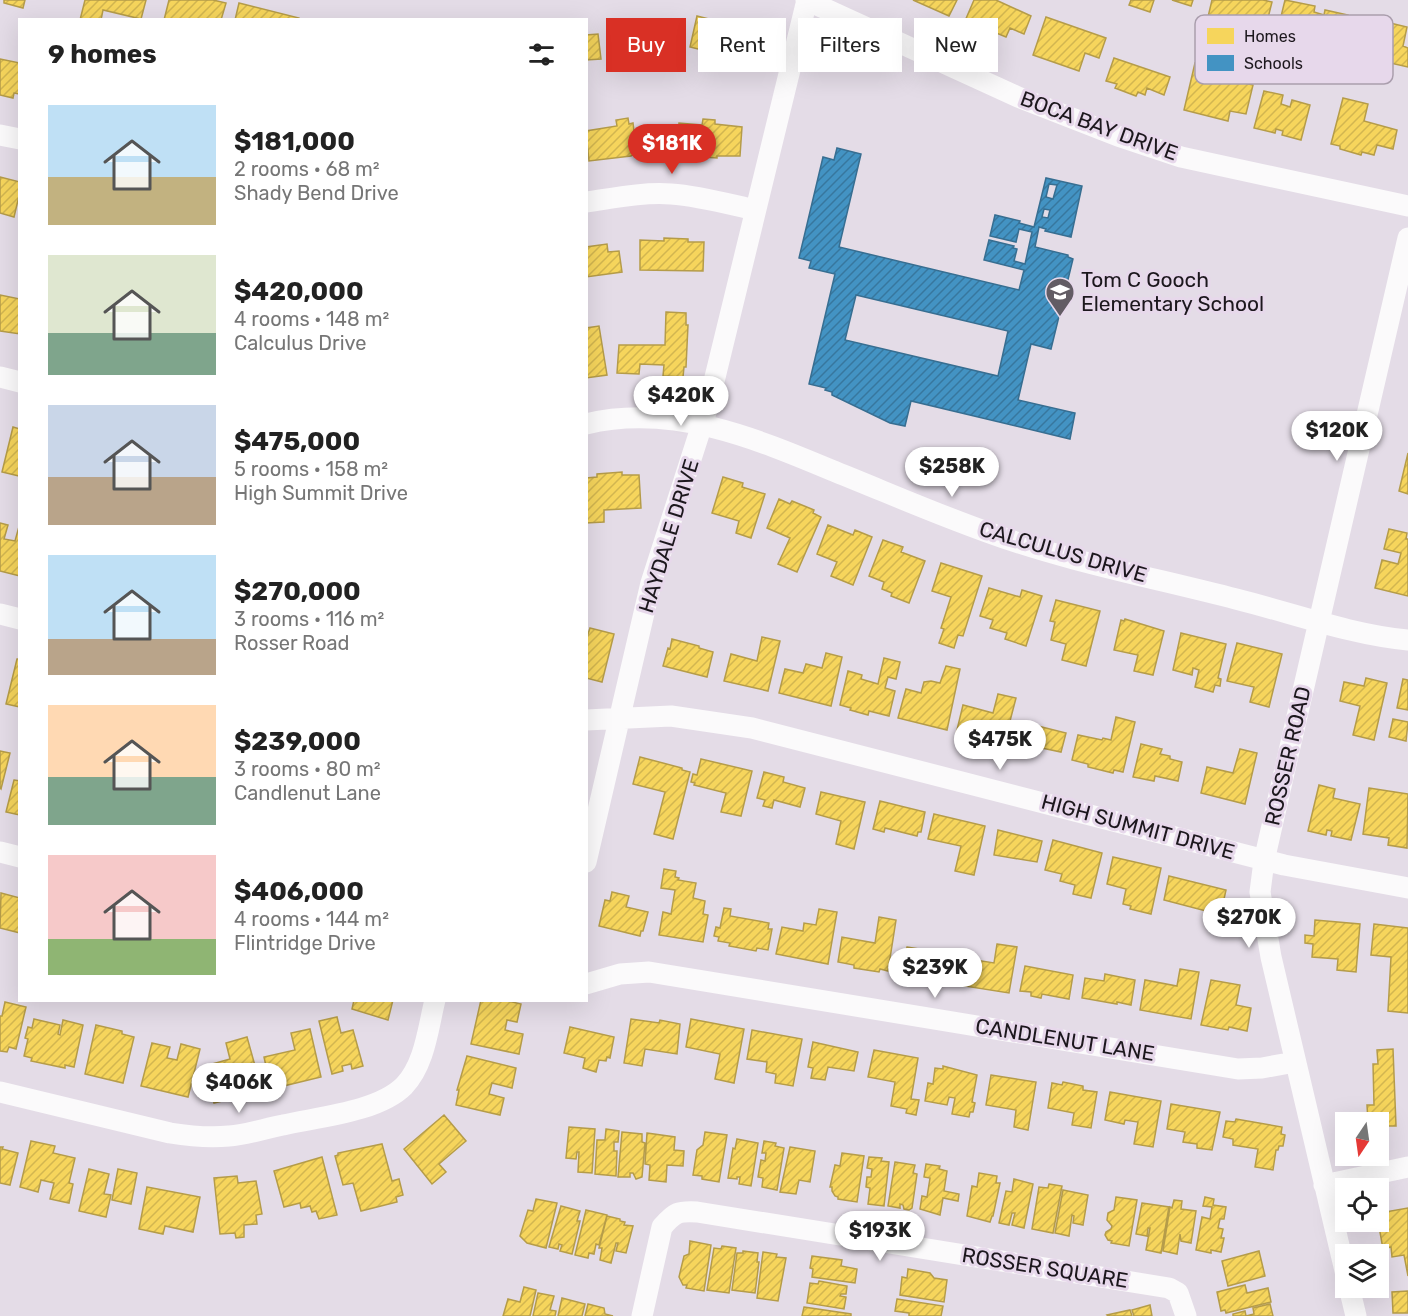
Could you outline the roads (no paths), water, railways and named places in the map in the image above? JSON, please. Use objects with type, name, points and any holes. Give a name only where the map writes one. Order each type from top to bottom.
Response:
[{"type":"street","name":"BOCA BAY DRIVE","points":[[806,0],[1018,97],[1181,157],[1408,207]]},
{"type":"street","name":"HAYDALE DRIVE","points":[[588,854],[651,583],[702,425],[806,0]]},
{"type":"street","points":[[0,135],[18,139]]},
{"type":"street","points":[[588,202],[632,195],[671,194],[713,200],[755,210]]},
{"type":"street","name":"ROSSER ROAD","points":[[1338,1244],[1264,923],[1260,892],[1264,861],[1408,238]]},
{"type":"street","points":[[0,377],[18,382]]},
{"type":"street","name":"CALCULUS DRIVE","points":[[588,424],[633,418],[664,418],[702,425],[777,447],[988,533],[1040,549],[1391,639],[1408,640]]},
{"type":"street","points":[[0,614],[18,618]]},
{"type":"street","name":"HIGH SUMMIT DRIVE","points":[[588,720],[671,716],[752,728],[1264,861],[1408,888]]},
{"type":"street","points":[[0,852],[18,856]]},
{"type":"street","name":"CANDLENUT LANE","points":[[588,983],[620,974],[649,972],[1238,1069],[1262,1068],[1295,1062]]},
{"type":"street","points":[[0,1092],[170,1133],[197,1137],[242,1134],[366,1107],[391,1096],[414,1074],[434,1002]]},
{"type":"street","points":[[1323,1185],[1408,1167]]},
{"type":"street","name":"ROSSER SQUARE","points":[[642,1316],[662,1227],[671,1216],[680,1211],[1169,1288],[1178,1293],[1186,1316]]},
{"type":"street","points":[[1351,1298],[1356,1316]]},
{"type":"place","name":"Tom C Gooch Elementary School","points":[[1060,318]]}]
